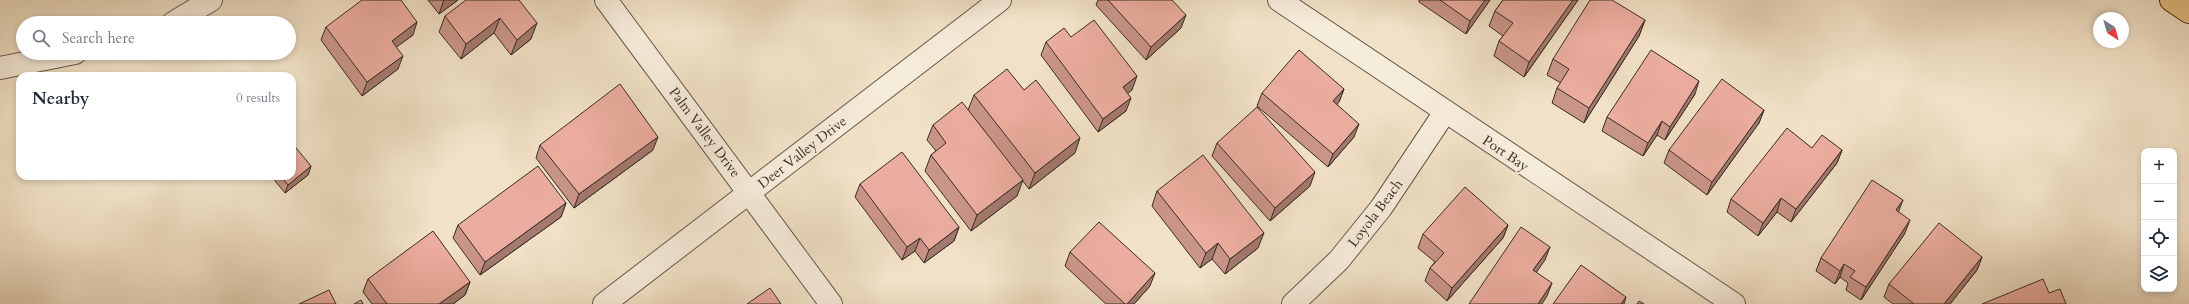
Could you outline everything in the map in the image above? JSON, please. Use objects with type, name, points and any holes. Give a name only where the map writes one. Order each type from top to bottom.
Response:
[{"type":"main road","points":[[2171,0],[2189,12]]},
{"type":"street","points":[[185,16],[211,0]]},
{"type":"street","name":"Palm Valley Drive","points":[[606,0],[831,304]]},
{"type":"street","name":"Deer Valley Drive","points":[[604,304],[1000,0]]},
{"type":"street","name":"Port Bay","points":[[1279,0],[1734,304]]},
{"type":"street","points":[[0,68],[40,60]]},
{"type":"street","name":"Loyola Beach","points":[[1293,304],[1339,260],[1381,208],[1445,112]]},
{"type":"building","points":[[362,0],[401,0],[417,22],[392,41],[403,56],[367,82],[326,27]]},
{"type":"building","points":[[466,0],[519,0],[537,23],[517,40],[500,18],[466,44],[445,16]]},
{"type":"building","points":[[1108,0],[1172,0],[1186,15],[1151,47]]},
{"type":"building","points":[[1440,0],[1485,0],[1470,21]]},
{"type":"building","points":[[1503,0],[1573,0],[1529,62],[1499,41],[1513,23],[1495,11]]},
{"type":"building","points":[[1590,0],[1612,0],[1645,20],[1589,108],[1557,88],[1569,69],[1553,59]]},
{"type":"building","points":[[1094,20],[1137,76],[1123,87],[1131,98],[1103,119],[1046,42],[1064,28],[1071,37]]},
{"type":"building","points":[[1299,50],[1344,89],[1333,101],[1359,124],[1333,154],[1262,93]]},
{"type":"building","points":[[1651,50],[1699,81],[1670,127],[1662,121],[1648,143],[1607,117]]},
{"type":"building","points":[[1007,69],[1024,90],[1036,80],[1080,138],[1035,173],[974,95]]},
{"type":"building","points":[[1722,79],[1764,110],[1712,182],[1669,150]]},
{"type":"building","points":[[620,84],[658,137],[579,194],[540,145]]},
{"type":"building","points":[[962,102],[1023,180],[977,215],[931,155],[946,143],[933,125]]},
{"type":"building","points":[[1257,107],[1315,172],[1275,208],[1217,143]]},
{"type":"building","points":[[1787,128],[1812,148],[1822,135],[1842,150],[1796,209],[1781,198],[1763,223],[1731,199]]},
{"type":"building","points":[[296,148],[311,166],[296,178]]},
{"type":"building","points":[[902,152],[959,227],[929,250],[920,238],[907,247],[860,184]]},
{"type":"building","points":[[1203,155],[1264,233],[1230,259],[1218,243],[1206,253],[1157,191]]},
{"type":"building","points":[[538,166],[566,203],[485,262],[458,225]]},
{"type":"building","points":[[284,180],[294,180],[288,185]]},
{"type":"building","points":[[1872,180],[1903,200],[1896,210],[1910,220],[1866,287],[1850,277],[1855,271],[1844,264],[1840,271],[1821,258]]},
{"type":"building","points":[[1465,187],[1508,225],[1452,288],[1430,268],[1444,253],[1423,234]]},
{"type":"building","points":[[1099,222],[1155,273],[1127,304],[1125,304],[1070,252]]},
{"type":"building","points":[[1939,223],[1982,257],[1944,304],[1914,304],[1889,284]]},
{"type":"building","points":[[1521,227],[1550,247],[1533,270],[1552,283],[1538,304],[1469,304]]},
{"type":"building","points":[[433,231],[470,282],[439,304],[387,304],[368,279]]},
{"type":"building","points":[[1581,265],[1626,297],[1621,304],[1553,304]]},
{"type":"building","points":[[2043,279],[2049,293],[2060,289],[2066,304],[1982,304]]},
{"type":"building","points":[[770,288],[781,304],[747,304]]},
{"type":"building","points":[[329,290],[336,304],[299,304]]},
{"type":"building","points":[[361,300],[363,304],[354,304]]},
{"type":"building","points":[[1639,301],[1644,304],[1637,304]]}]
